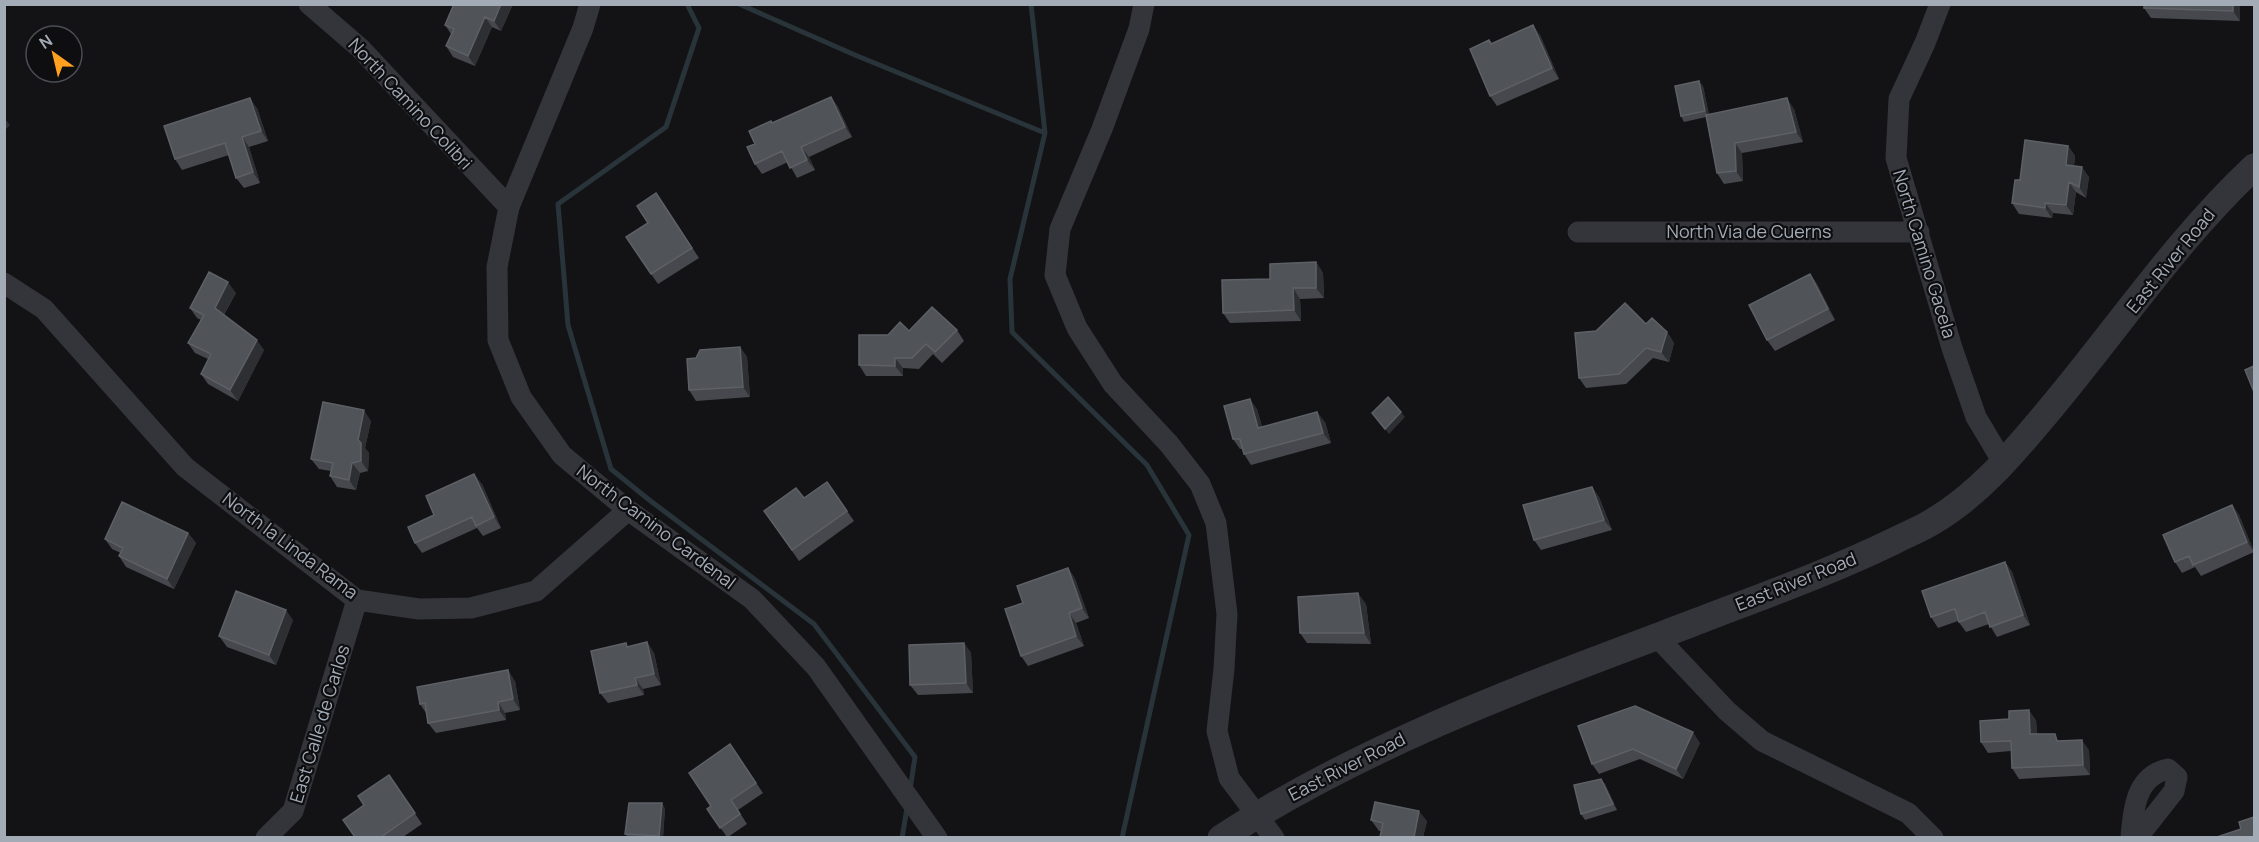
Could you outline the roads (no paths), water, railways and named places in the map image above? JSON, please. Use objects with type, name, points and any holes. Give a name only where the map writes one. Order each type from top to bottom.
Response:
[{"type":"street","name":"North Camino Colibri","points":[[309,4],[360,48],[509,207]]},
{"type":"street","name":"North Camino Cardenal","points":[[590,4],[583,28],[509,207],[497,267],[498,340],[521,397],[562,455],[628,510],[752,599],[816,667],[937,837]]},
{"type":"street","points":[[1144,4],[1139,29],[1102,129],[1060,229],[1055,275],[1077,328],[1113,384],[1169,444],[1200,484],[1216,523],[1227,615],[1217,731],[1229,778],[1274,837]]},
{"type":"street","name":"North Camino Gacela","points":[[1940,4],[1899,99],[1896,158],[1952,348],[1976,417],[2004,464]]},
{"type":"street","name":"East River Road","points":[[1221,837],[1306,786],[1390,744],[1657,637],[1843,566],[1932,522],[1961,503],[2004,464],[2090,362],[2171,257],[2254,167]]},
{"type":"street","name":"North Via de Cuerns","points":[[1578,232],[1919,232]]},
{"type":"street","name":"North la Linda Rama","points":[[4,283],[44,309],[185,467],[357,600],[420,609],[471,608],[536,591],[628,510]]},
{"type":"street","name":"East Calle de Carlos","points":[[266,837],[293,811],[357,600]]},
{"type":"street","points":[[1657,637],[1727,711],[1762,741],[1908,813],[1933,837]]},
{"type":"street","points":[[2131,837],[2136,801],[2145,780],[2156,771],[2168,768],[2177,777],[2174,791],[2137,837]]},
{"type":"waterway","points":[[687,4],[699,28],[666,127],[558,204],[568,325],[611,469],[814,624],[915,757],[910,790]]},
{"type":"waterway","points":[[739,4],[855,55],[1045,133],[1010,279],[1012,332],[1147,465],[1189,535],[1122,838]]},
{"type":"waterway","points":[[1031,4],[1045,133]]},
{"type":"waterway","points":[[902,838],[907,808]]}]
